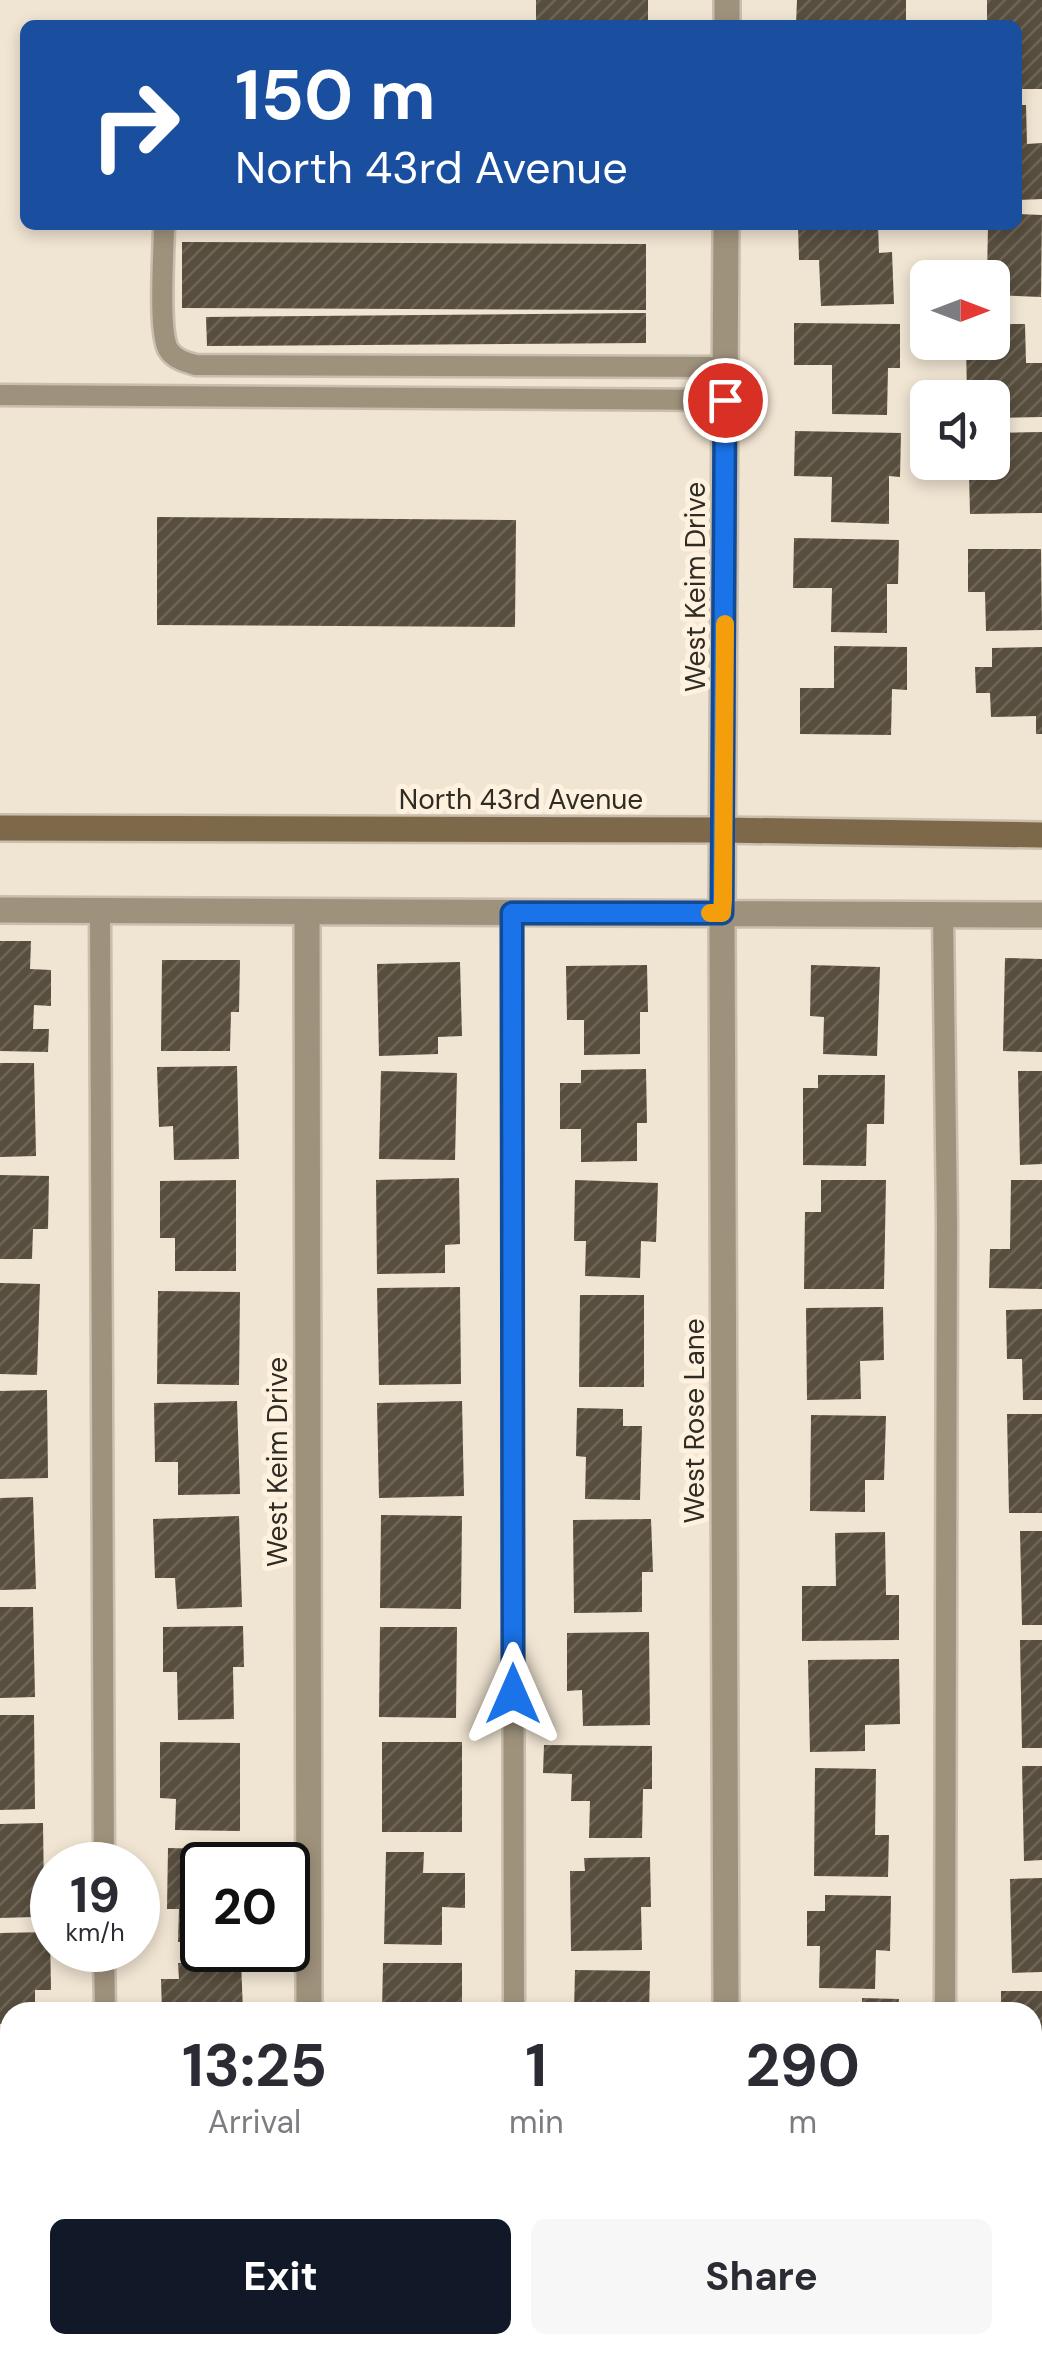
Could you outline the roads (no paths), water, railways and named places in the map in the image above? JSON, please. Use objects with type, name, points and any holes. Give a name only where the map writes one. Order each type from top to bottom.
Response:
[{"type":"main road","name":"North 43rd Avenue","points":[[0,828],[1042,835]]},
{"type":"street","name":"West Keim Drive","points":[[724,830],[726,230]]},
{"type":"street","name":"West Rose Lane","points":[[724,830],[726,2002]]},
{"type":"street","points":[[0,910],[1042,915]]},
{"type":"street","name":"West Keim Drive","points":[[307,912],[309,2002]]},
{"type":"lane","points":[[164,230],[164,330],[168,349],[180,360],[196,365],[725,368]]},
{"type":"lane","points":[[0,395],[725,400]]},
{"type":"lane","points":[[100,911],[104,1842]]},
{"type":"lane","points":[[512,913],[514,2002]]},
{"type":"lane","points":[[943,914],[947,1222],[945,2002]]},
{"type":"lane","points":[[104,1972],[105,2002]]}]
